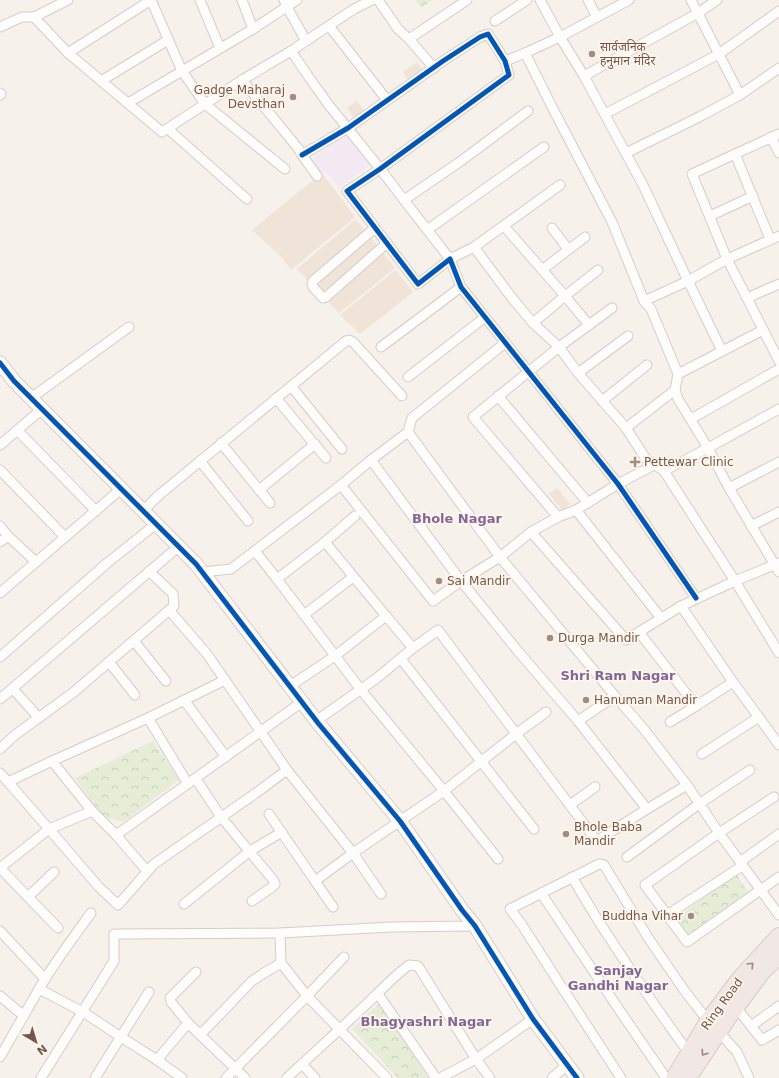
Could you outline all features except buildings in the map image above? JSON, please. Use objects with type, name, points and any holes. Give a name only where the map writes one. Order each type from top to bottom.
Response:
[{"type":"highway","name":"Ring Road","points":[[688,1078],[713,1026],[741,977],[779,936]]},
{"type":"highway","name":"Ring Road","points":[[674,1078],[689,1053],[713,1026],[736,1007],[762,972],[779,956]]},
{"type":"street","points":[[68,53],[151,0],[182,71],[205,104],[285,169]]},
{"type":"street","points":[[200,0],[220,48]]},
{"type":"street","points":[[242,0],[253,29]]},
{"type":"street","points":[[128,103],[253,29],[286,3],[297,0]]},
{"type":"street","points":[[34,17],[68,53],[162,132],[242,80],[291,51],[354,9],[372,0]]},
{"type":"street","points":[[378,0],[398,29],[409,39],[434,68]]},
{"type":"street","points":[[409,39],[467,0]]},
{"type":"street","points":[[495,21],[527,0]]},
{"type":"street","points":[[540,0],[560,37],[584,76],[643,185],[722,351]]},
{"type":"street","points":[[588,0],[597,17]]},
{"type":"street","points":[[505,61],[560,37],[629,0]]},
{"type":"street","points":[[692,0],[740,95]]},
{"type":"street","points":[[584,76],[698,13],[717,0]]},
{"type":"street","points":[[0,27],[22,18],[34,17],[63,1]]},
{"type":"street","points":[[286,3],[306,41]]},
{"type":"street","points":[[605,114],[719,54],[779,11]]},
{"type":"street","points":[[330,26],[387,100]]},
{"type":"street","points":[[302,155],[348,128],[434,68],[443,60],[480,37],[488,34],[505,61],[509,75],[380,169],[347,191],[418,284],[450,259],[474,248],[560,185]]},
{"type":"street","points":[[101,80],[168,40]]},
{"type":"street","points":[[291,51],[313,84],[450,259],[461,288],[618,484],[696,598]]},
{"type":"street","points":[[525,53],[612,222],[644,301],[650,309],[678,374],[675,390],[678,399],[708,448],[728,488],[778,567],[735,581],[696,598],[626,640],[531,532]]},
{"type":"street","points":[[626,153],[740,95],[779,69]]},
{"type":"street","points":[[242,80],[298,148],[317,176]]},
{"type":"street","points":[[404,200],[461,161],[528,111]]},
{"type":"street","points":[[168,129],[247,199]]},
{"type":"street","points":[[779,153],[775,135],[692,174],[727,259],[779,361]]},
{"type":"street","points":[[427,230],[544,147]]},
{"type":"street","points":[[644,301],[688,281],[727,259],[775,238],[753,196],[735,154]]},
{"type":"street","points":[[710,216],[753,196]]},
{"type":"street","points":[[504,226],[565,296],[588,325]]},
{"type":"street","points":[[376,228],[313,281],[313,287],[323,298],[326,297],[387,244]]},
{"type":"street","points":[[552,228],[568,249]]},
{"type":"street","points":[[542,270],[585,237]]},
{"type":"street","points":[[474,248],[533,323],[559,347],[578,373],[626,428],[646,459],[664,471],[735,581],[779,653]]},
{"type":"street","points":[[533,323],[598,270]]},
{"type":"street","points":[[747,298],[779,284]]},
{"type":"street","points":[[381,347],[461,288]]},
{"type":"street","points":[[558,517],[473,417],[559,347],[612,308]]},
{"type":"street","points":[[408,377],[484,318]]},
{"type":"street","points":[[31,398],[129,327]]},
{"type":"street","points":[[678,374],[763,330]]},
{"type":"street","points":[[578,373],[628,336]]},
{"type":"street","points":[[143,511],[158,495],[346,341],[349,340],[353,342],[402,396]]},
{"type":"street","points":[[202,572],[231,569],[255,551],[408,432],[412,418],[505,343]]},
{"type":"street","points":[[0,363],[14,381],[196,564],[316,721],[400,821],[462,910],[475,926],[534,1019],[577,1078]]},
{"type":"street","points":[[602,401],[647,365]]},
{"type":"street","points":[[691,420],[779,369]]},
{"type":"street","points":[[291,386],[342,449]]},
{"type":"street","points":[[626,428],[675,390]]},
{"type":"street","points":[[498,396],[588,503]]},
{"type":"street","points":[[276,398],[326,458]]},
{"type":"street","points":[[1,442],[18,430],[42,409]]},
{"type":"street","points":[[664,471],[779,409]]},
{"type":"street","points":[[18,430],[96,511]]},
{"type":"street","points":[[408,432],[500,557],[643,728],[687,785],[719,833],[779,915]]},
{"type":"street","points":[[221,443],[270,503]]},
{"type":"street","points":[[259,490],[315,444]]},
{"type":"street","points":[[371,460],[461,581],[517,650],[578,721],[647,809]]},
{"type":"street","points":[[200,461],[248,521]]},
{"type":"street","points":[[728,488],[779,462]]},
{"type":"street","points":[[341,485],[433,602],[461,581],[500,557],[531,532],[558,517],[576,510],[654,464]]},
{"type":"street","points":[[0,470],[65,537]]},
{"type":"street","points":[[0,593],[121,489]]},
{"type":"street","points":[[576,510],[661,618]]},
{"type":"street","points":[[751,526],[779,512]]},
{"type":"street","points":[[277,579],[325,542],[355,516]]},
{"type":"street","points":[[0,657],[106,564],[156,524]]},
{"type":"street","points":[[0,526],[8,536],[36,562]]},
{"type":"street","points":[[0,542],[8,536]]},
{"type":"street","points":[[325,542],[413,648]]},
{"type":"street","points":[[0,699],[178,546]]},
{"type":"street","points":[[255,551],[361,690],[498,859]]},
{"type":"street","points":[[0,748],[15,735],[74,692],[174,606],[172,594],[149,572]]},
{"type":"street","points":[[304,615],[353,577]]},
{"type":"street","points":[[681,606],[733,682],[779,745]]},
{"type":"street","points":[[169,610],[206,654],[287,770],[353,853],[381,894]]},
{"type":"street","points":[[290,686],[335,656],[386,616]]},
{"type":"street","points":[[316,721],[361,690],[438,630],[543,768],[594,838],[598,840],[687,785]]},
{"type":"street","points":[[639,632],[696,706]]},
{"type":"street","points":[[134,641],[166,681]]},
{"type":"street","points":[[401,659],[534,829]]},
{"type":"street","points":[[109,662],[135,695]]},
{"type":"street","points":[[8,782],[148,718],[225,680]]},
{"type":"street","points":[[670,722],[733,682]]},
{"type":"street","points":[[13,689],[39,718]]},
{"type":"street","points":[[578,721],[615,696]]},
{"type":"street","points":[[184,700],[226,757]]},
{"type":"street","points":[[116,835],[302,702]]},
{"type":"street","points":[[315,881],[353,853],[444,791],[546,712]]},
{"type":"street","points":[[702,754],[759,717]]},
{"type":"street","points":[[148,718],[192,781],[274,881],[275,884],[252,901]]},
{"type":"street","points":[[52,761],[92,811],[148,871]]},
{"type":"street","points":[[0,773],[98,886],[118,905],[154,864],[287,770]]},
{"type":"street","points":[[626,858],[699,804],[750,770]]},
{"type":"street","points":[[570,805],[595,787]]},
{"type":"street","points":[[774,797],[719,833],[645,885],[687,942],[779,877]]},
{"type":"street","points":[[58,928],[0,868],[50,829],[92,811]]},
{"type":"street","points":[[269,814],[333,907]]},
{"type":"street","points":[[184,904],[250,851],[282,832]]},
{"type":"street","points":[[667,915],[741,864],[779,834]]},
{"type":"street","points":[[621,1078],[522,925],[510,910],[599,864],[604,865],[649,939],[684,990],[736,1052],[749,1078]]},
{"type":"street","points":[[28,897],[54,872]]},
{"type":"street","points":[[572,877],[608,937],[689,1053]]},
{"type":"street","points":[[541,893],[666,1078]]},
{"type":"street","points":[[0,1057],[45,979],[91,913]]},
{"type":"street","points":[[41,1078],[114,961],[114,934],[280,933],[392,927],[475,926]]},
{"type":"street","points":[[0,931],[45,979]]},
{"type":"street","points":[[280,933],[282,963],[308,996],[387,1078]]},
{"type":"street","points":[[226,1078],[308,996],[344,957]]},
{"type":"street","points":[[200,1035],[252,981],[282,963]]},
{"type":"street","points":[[287,1078],[340,1030],[397,974],[409,965],[418,966],[476,1059],[490,1078]]},
{"type":"street","points":[[196,972],[170,998],[188,1023],[245,1078]]},
{"type":"street","points":[[39,990],[83,1012],[182,1078]]},
{"type":"street","points":[[95,1078],[149,992]]},
{"type":"street","points":[[378,994],[436,1078]]},
{"type":"street","points":[[0,996],[24,1016]]},
{"type":"street","points":[[751,1026],[779,1006]]},
{"type":"street","points":[[736,1007],[762,1040],[779,1030]]},
{"type":"street","points":[[440,1078],[476,1059],[534,1019]]},
{"type":"street","points":[[157,1060],[188,1023]]},
{"type":"street","points":[[302,1064],[315,1078]]},
{"type":"street","points":[[552,1078],[568,1064]]},
{"type":"shaded area","points":[[417,62],[422,69],[422,72],[409,81],[403,72]]},
{"type":"shaded area","points":[[357,101],[364,111],[354,118],[347,108]]},
{"type":"shaded area","points":[[348,136],[370,165],[339,188],[326,172],[323,175],[309,161],[341,137]]},
{"type":"shaded area","points":[[322,173],[355,217],[291,270],[277,252],[293,239],[276,252],[252,230]]},
{"type":"shaded area","points":[[356,219],[395,268],[339,313],[297,269]]},
{"type":"shaded area","points":[[396,270],[413,292],[360,334],[340,315]]},
{"type":"shaded area","points":[[557,488],[570,504],[562,510],[549,494]]},
{"type":"green space","points":[[415,0],[432,0],[421,8]]},
{"type":"green space","points":[[153,741],[179,780],[123,822],[104,817],[75,778]]},
{"type":"green space","points":[[736,874],[748,892],[687,936],[675,919]]},
{"type":"green space","points":[[381,1001],[428,1078],[398,1078],[352,1029]]},
{"type":"cycle path","points":[[302,155],[348,128],[443,61],[480,37],[488,34],[505,61],[509,75],[380,169],[347,191],[418,284],[450,259],[461,287],[618,484],[696,598]]},
{"type":"cycle path","points":[[0,363],[14,381],[196,564],[318,723],[400,821],[462,910],[475,926],[533,1019],[577,1078]]},
{"type":"place","name":"सार्वजनिक हनुमान मंदिर","points":[[592,54]]},
{"type":"place","name":"Gadge Maharaj Devsthan","points":[[293,97]]},
{"type":"place","name":"Pettewar Clinic","points":[[635,462]]},
{"type":"place","name":"Sai Mandir","points":[[439,581]]},
{"type":"place","name":"Durga Mandir","points":[[550,638]]},
{"type":"place","name":"Hanuman Mandir","points":[[586,700]]},
{"type":"place","name":"Bhole Baba Mandir","points":[[566,834]]},
{"type":"place","name":"Buddha Vihar","points":[[691,916]]},
{"type":"district","name":"Bhole Nagar","points":[[457,518]]},
{"type":"district","name":"Shri Ram Nagar","points":[[618,675]]},
{"type":"district","name":"Sanjay Gandhi Nagar","points":[[618,978]]},
{"type":"district","name":"Bhagyashri Nagar","points":[[426,1021]]}]
